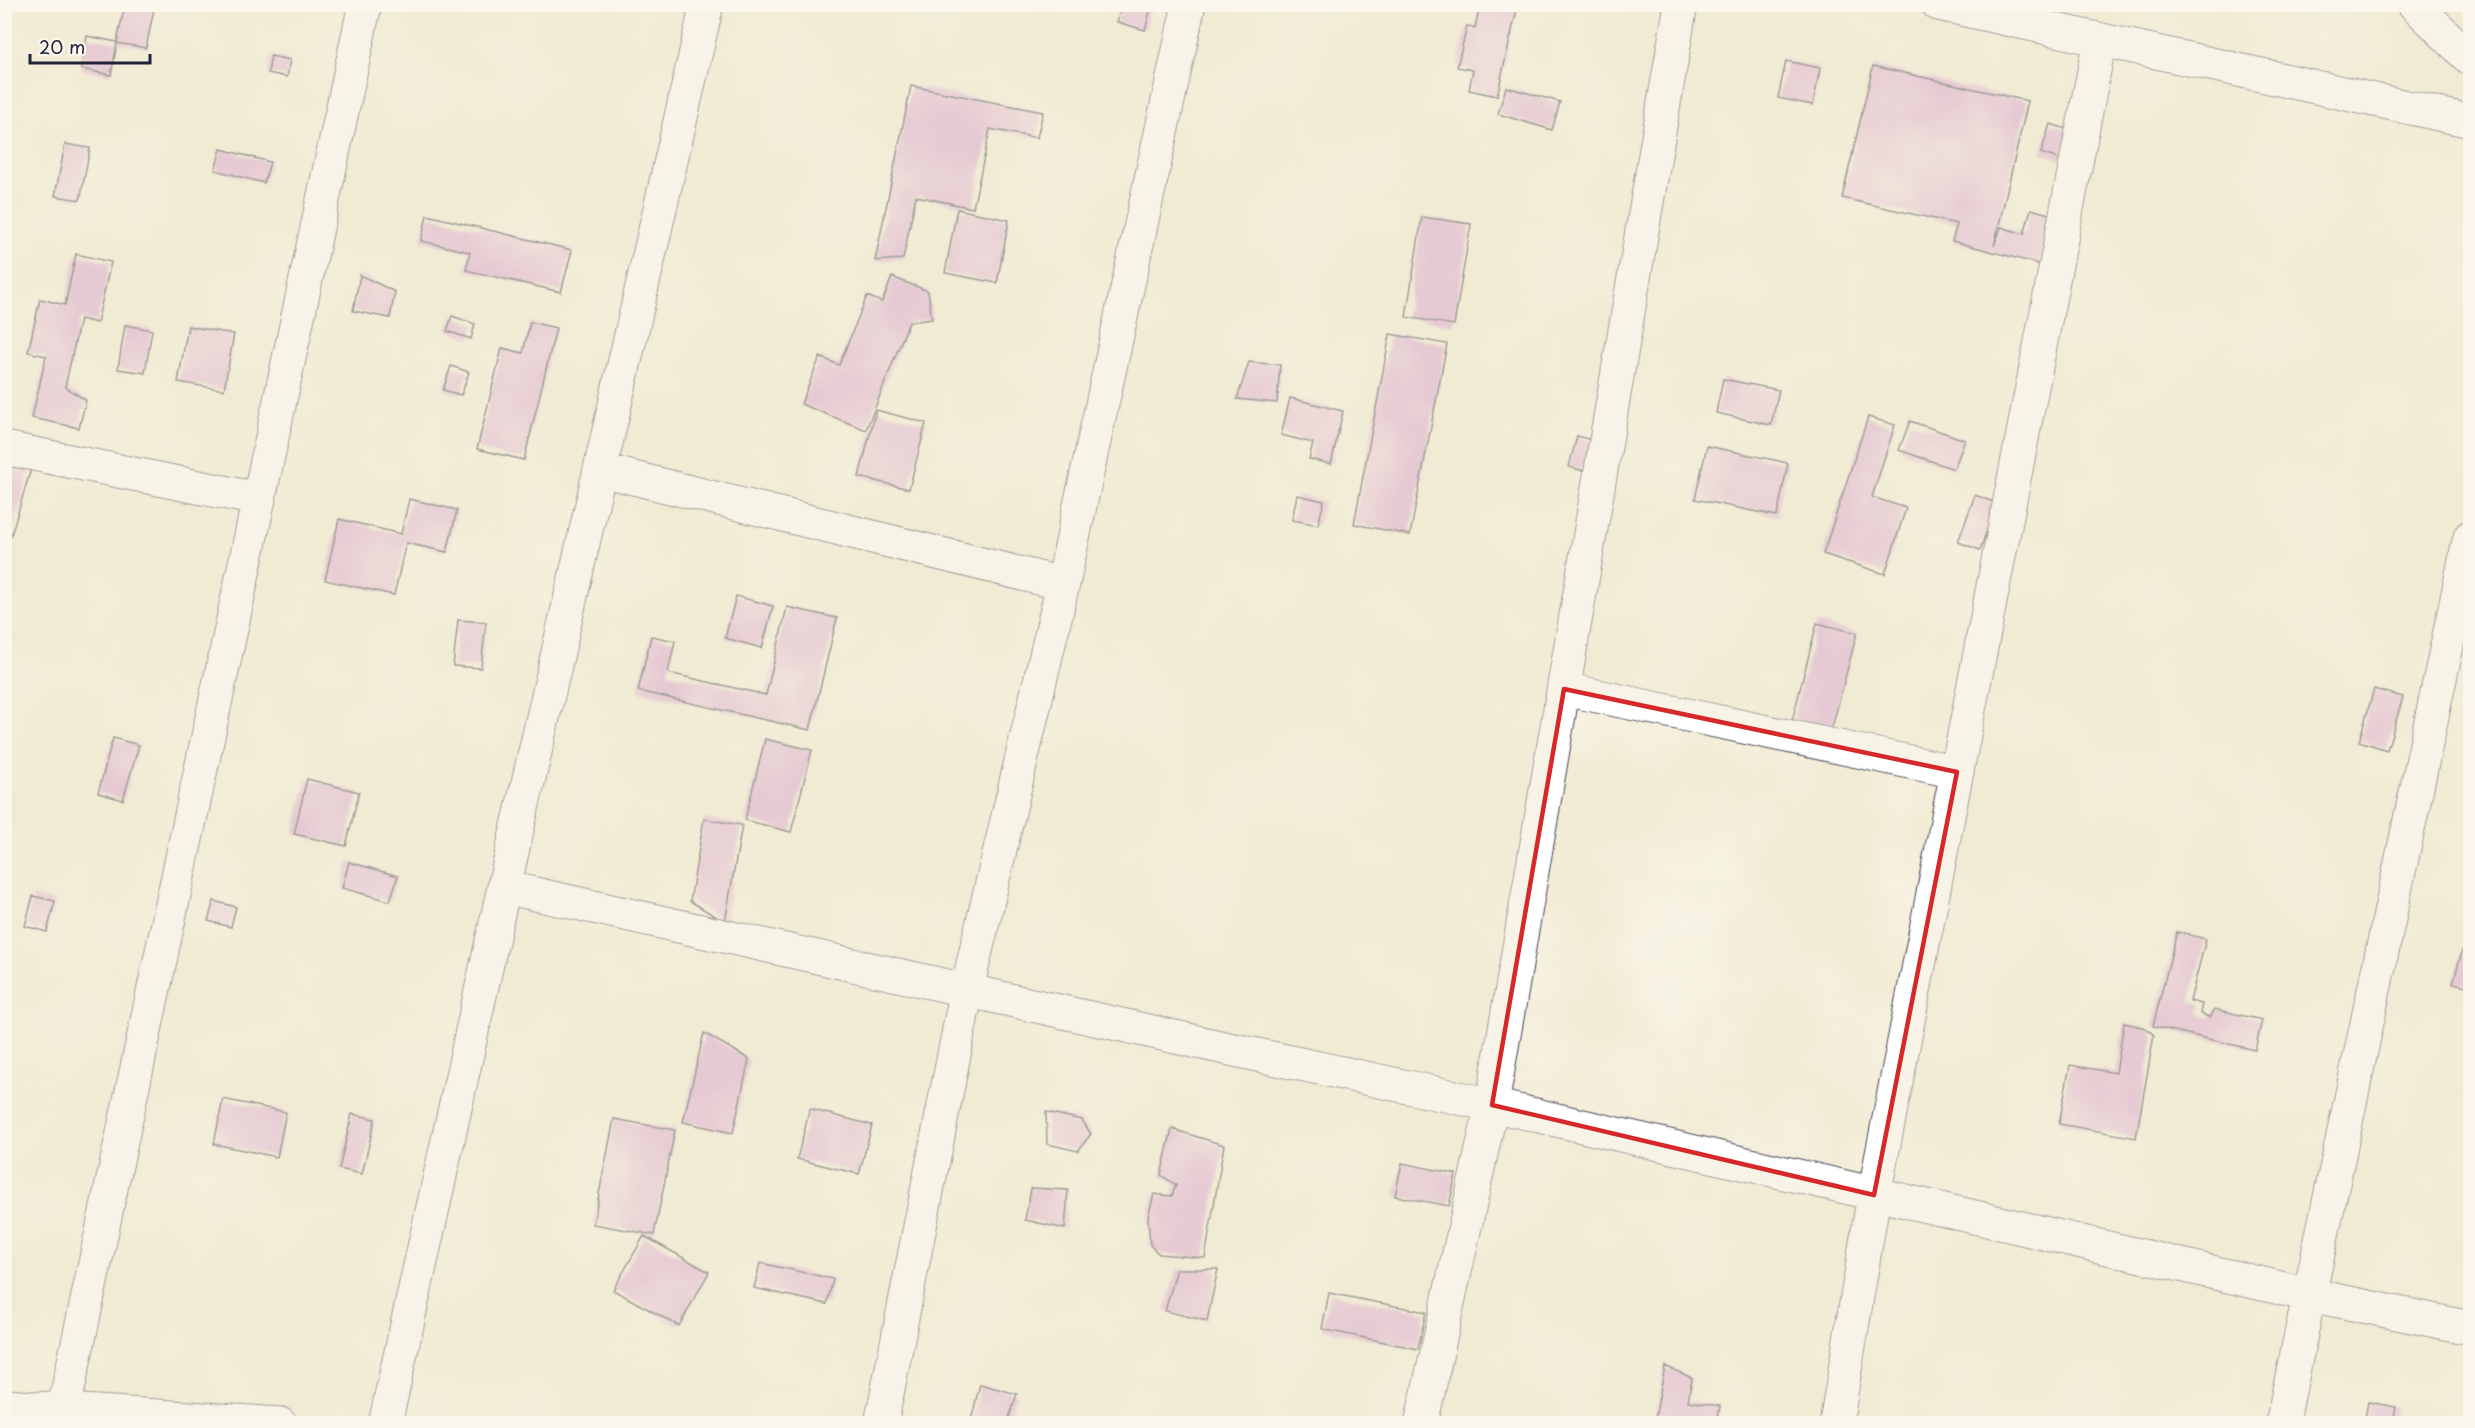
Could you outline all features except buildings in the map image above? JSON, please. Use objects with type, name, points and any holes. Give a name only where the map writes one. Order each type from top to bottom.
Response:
[{"type":"street","points":[[64,1408],[365,4]]},
{"type":"street","points":[[385,1424],[504,887],[707,4]]},
{"type":"street","points":[[881,1424],[967,989],[1063,584],[1189,4]]},
{"type":"street","points":[[1421,1424],[1492,1106],[1681,4]]},
{"type":"street","points":[[1938,4],[2470,121]]},
{"type":"street","points":[[2414,4],[2470,59]]},
{"type":"street","points":[[1836,1424],[1874,1195],[2100,40]]},
{"type":"street","points":[[4,448],[258,499]]},
{"type":"street","points":[[601,470],[1063,584]]},
{"type":"street","points":[[2282,1424],[2470,537]]},
{"type":"street","points":[[1563,689],[1957,772]]},
{"type":"street","points":[[504,887],[1492,1106],[2310,1295],[2470,1328]]},
{"type":"street","points":[[4,1406],[64,1408],[280,1424]]},
{"type":"highlighted area","points":[[1564,689],[1957,772],[1874,1195],[1492,1105]]}]
